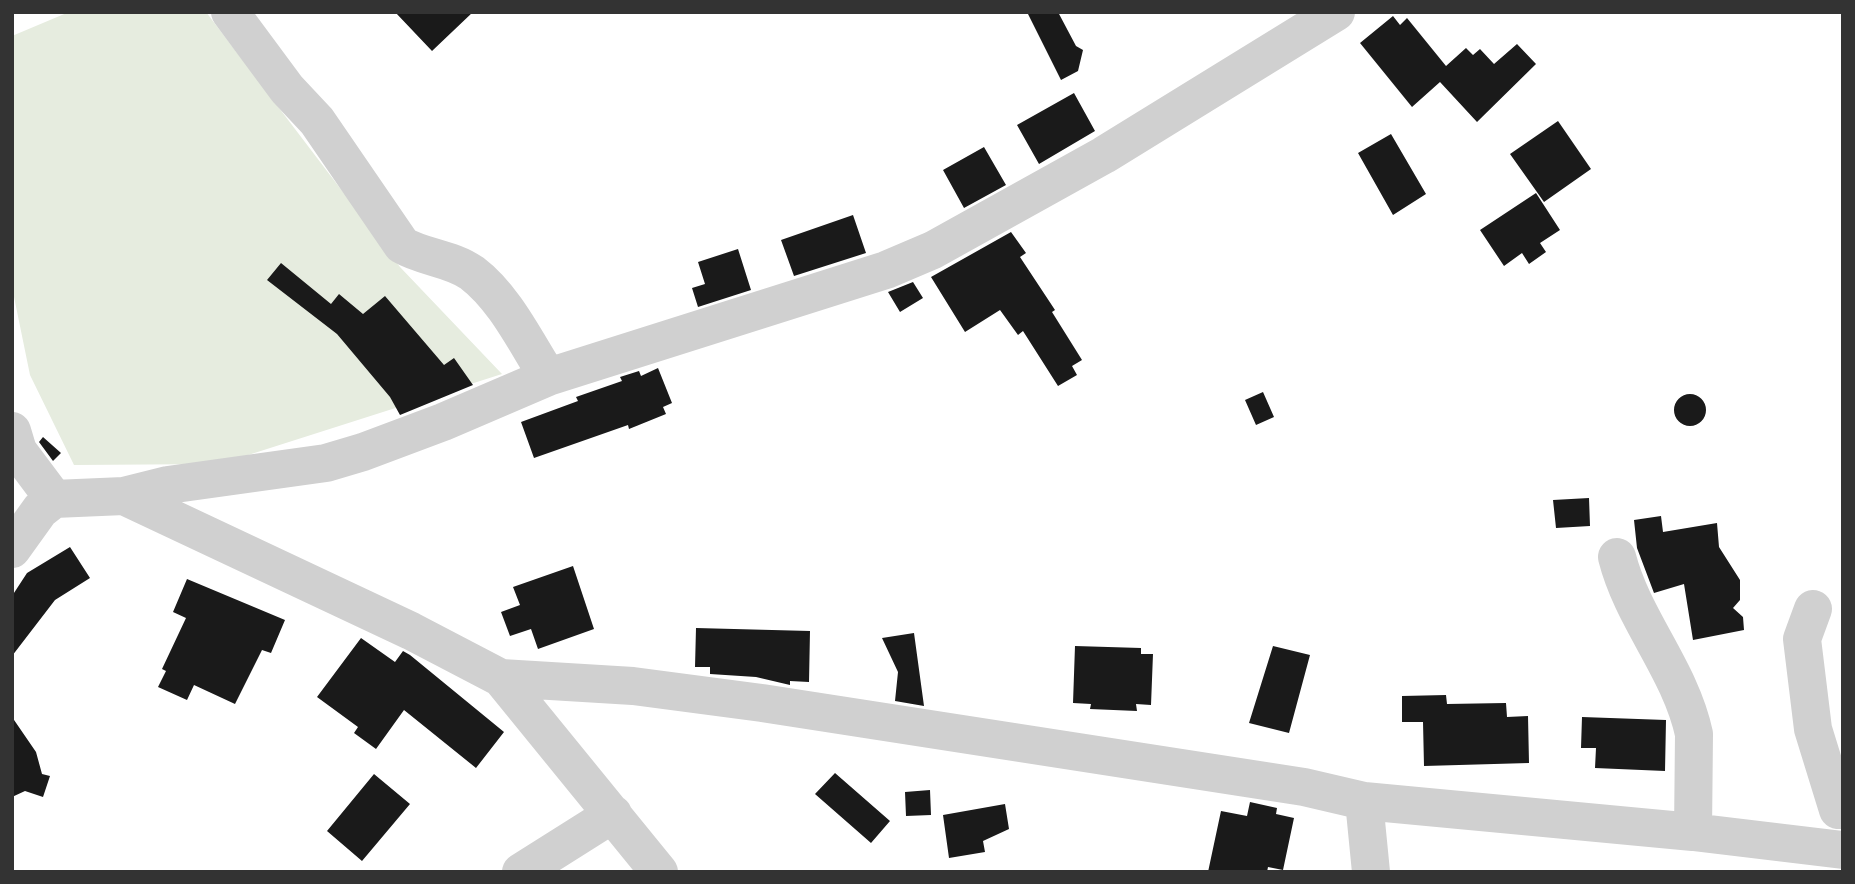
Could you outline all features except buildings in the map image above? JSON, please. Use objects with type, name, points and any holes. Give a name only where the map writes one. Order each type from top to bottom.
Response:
[{"type":"street","points":[[230,12],[287,89],[317,121],[402,245],[418,254],[445,260],[471,273],[502,307],[548,377]]},
{"type":"street","points":[[35,503],[124,496],[168,485],[326,463],[432,426],[548,377],[886,270],[933,250],[1115,148],[1336,12]]},
{"type":"street","points":[[12,431],[35,503],[12,549]]},
{"type":"street","points":[[124,496],[411,631],[501,678],[659,872]]},
{"type":"street","points":[[1617,557],[1625,587],[1671,667],[1692,721],[1693,832]]},
{"type":"street","points":[[501,678],[633,686],[762,702],[1304,787],[1364,801],[1693,832],[1836,857],[1840,806],[1813,729],[1802,639],[1813,609]]},
{"type":"street","points":[[1364,801],[1371,872]]},
{"type":"street","points":[[521,872],[613,814]]},
{"type":"shaded area","points":[[69,12],[206,12],[400,267],[502,374],[220,464],[74,465],[30,375],[12,287],[12,36]]}]
